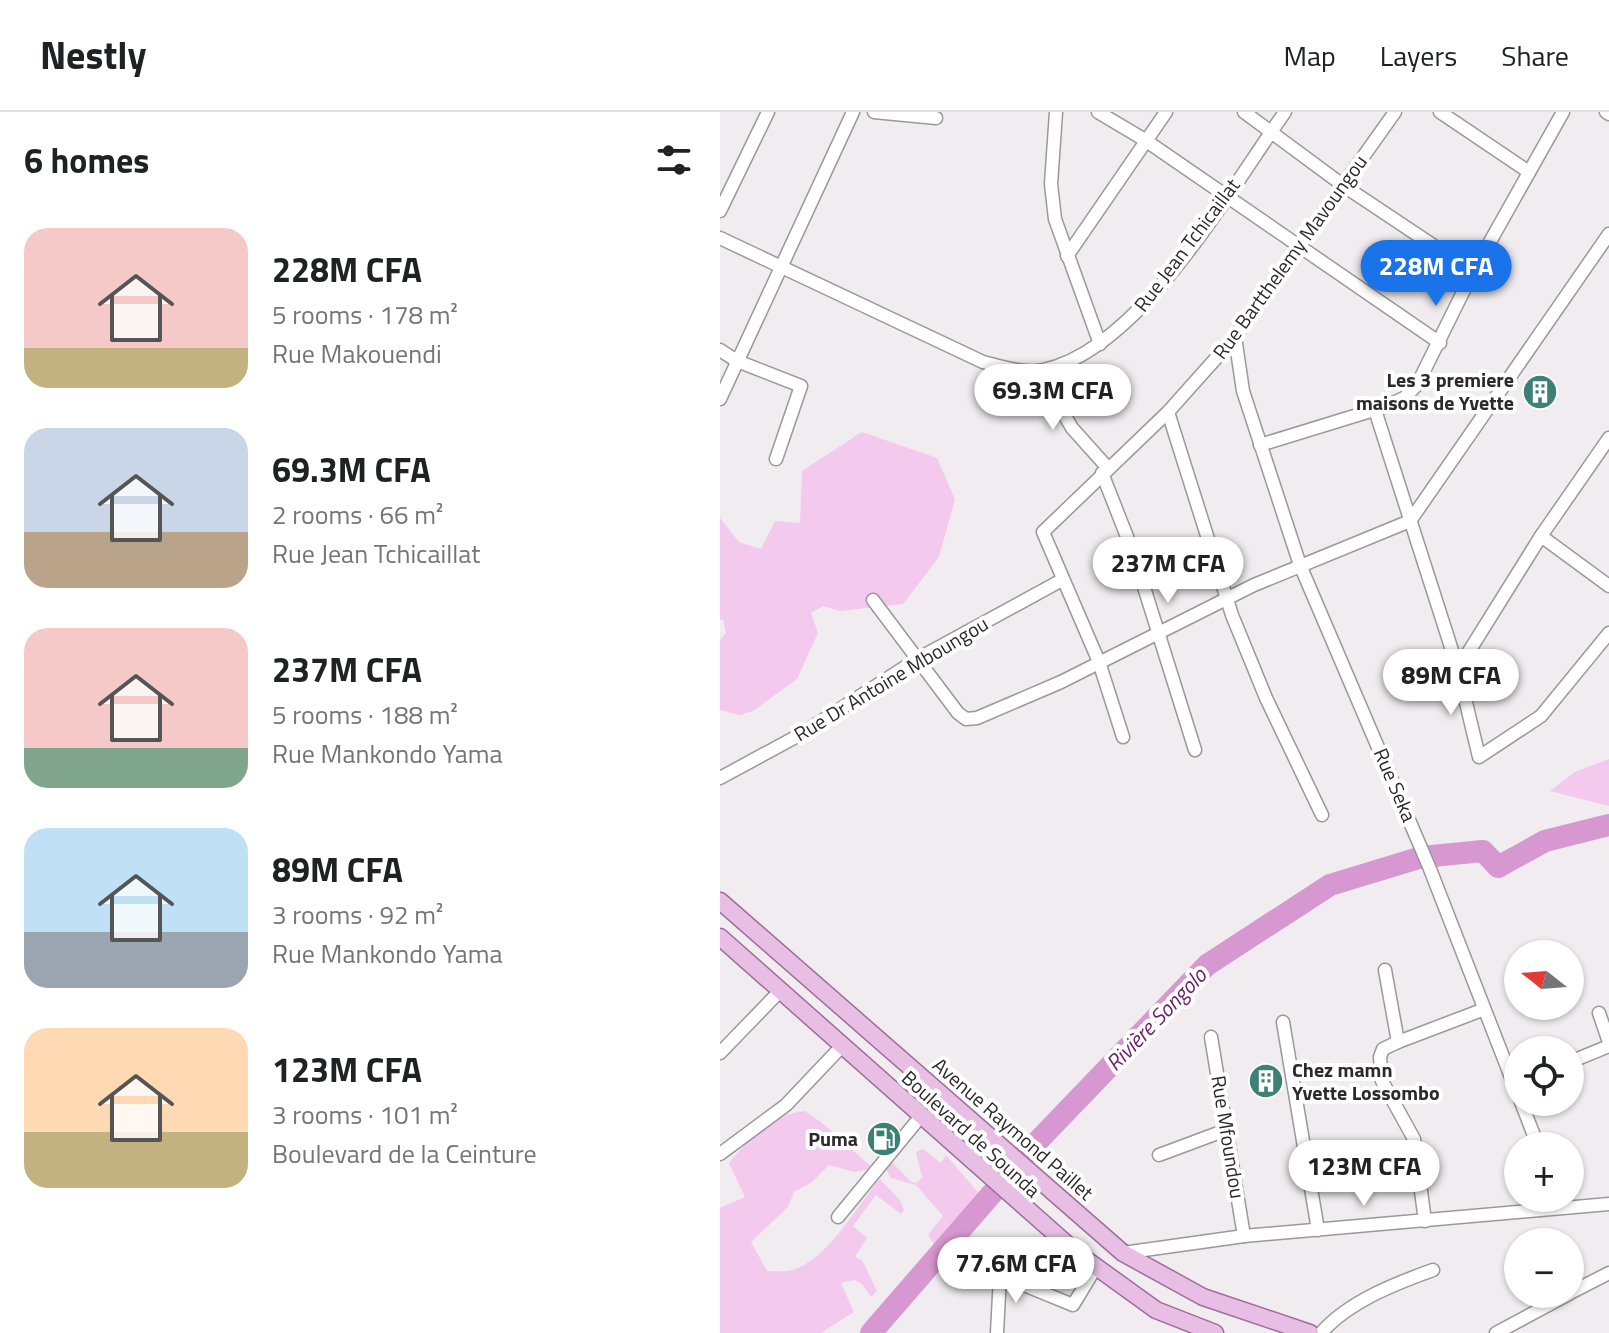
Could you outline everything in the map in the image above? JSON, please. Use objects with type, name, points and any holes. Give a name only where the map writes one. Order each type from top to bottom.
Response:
[{"type":"main road","name":"Avenue Raymond Paillet","points":[[720,901],[1123,1253],[1203,1297],[1310,1333]]},
{"type":"main road","name":"Boulevard de Sounda","points":[[720,937],[1008,1194],[1096,1267],[1177,1327],[1215,1333]]},
{"type":"street","points":[[720,211],[768,112]]},
{"type":"street","points":[[720,399],[853,112]]},
{"type":"street","points":[[874,112],[936,118]]},
{"type":"street","points":[[1056,112],[1051,184],[1055,219],[1100,344]]},
{"type":"street","points":[[1098,112],[1145,140],[1440,343]]},
{"type":"street","points":[[1067,256],[1166,112]]},
{"type":"street","points":[[1244,112],[1344,186],[1473,272]]},
{"type":"street","name":"Rue Jean Tchicaillat","points":[[720,238],[983,362],[1011,369],[1039,371],[1063,364],[1100,344],[1149,300],[1285,112]]},
{"type":"street","name":"Rue Bartthelemy Mavoungou","points":[[1062,580],[1043,532],[1104,470],[1168,412],[1235,337],[1395,112]]},
{"type":"street","points":[[1440,112],[1529,172]]},
{"type":"street","points":[[1260,445],[1375,410],[1404,398],[1417,385],[1473,272],[1563,112]]},
{"type":"street","points":[[873,600],[958,713],[966,719],[977,718],[1227,598],[1410,521],[1609,234]]},
{"type":"street","name":"Rue Seka","points":[[1235,337],[1243,391],[1300,565],[1430,869],[1482,1010],[1504,1058]]},
{"type":"street","points":[[720,350],[737,361],[801,386],[776,459]]},
{"type":"street","points":[[1039,371],[1072,428],[1104,470],[1195,750]]},
{"type":"street","points":[[1375,410],[1458,669],[1479,757],[1541,716],[1609,633]]},
{"type":"street","points":[[1168,412],[1227,598],[1266,698],[1322,815]]},
{"type":"street","points":[[1458,669],[1541,536],[1609,438]]},
{"type":"street","points":[[1541,536],[1609,585]]},
{"type":"street","points":[[1062,580],[1099,662],[1123,737]]},
{"type":"street","name":"Rue Dr Antoine Mboungou","points":[[720,778],[803,733],[919,658],[1062,580]]},
{"type":"street","points":[[1385,970],[1398,1042]]},
{"type":"street","points":[[720,1053],[780,991]]},
{"type":"street","points":[[1425,1221],[1414,1139],[1382,1081],[1379,1068],[1383,1049],[1482,1010]]},
{"type":"street","points":[[1584,1056],[1609,1044],[1599,1013]]},
{"type":"street","points":[[1283,1022],[1318,1230]]},
{"type":"street","name":"Rue Mfoundou","points":[[1211,1037],[1244,1236]]},
{"type":"street","points":[[720,1154],[786,1105],[842,1046]]},
{"type":"street","points":[[838,1217],[921,1116]]},
{"type":"street","points":[[1159,1155],[1226,1130]]},
{"type":"street","points":[[1584,1204],[1609,1204]]},
{"type":"street","points":[[1123,1253],[1244,1236],[1425,1221],[1504,1211]]},
{"type":"street","points":[[958,1258],[1073,1305],[1096,1267]]},
{"type":"street","points":[[1321,1333],[1349,1309],[1401,1281],[1433,1270]]},
{"type":"street","points":[[1584,1286],[1609,1273]]},
{"type":"street","points":[[997,1333],[1000,1276]]},
{"type":"street","points":[[1496,1333],[1543,1308]]},
{"type":"shaded area","points":[[862,432],[937,458],[955,499],[939,557],[903,604],[840,611],[823,606],[811,613],[818,633],[797,679],[753,711],[740,715],[720,710],[720,640],[726,633],[723,619],[720,620],[720,518],[739,542],[761,549],[775,521],[800,523],[802,471]]},
{"type":"shaded area","points":[[1609,759],[1609,806],[1550,791],[1575,772]]},
{"type":"shaded area","points":[[804,1111],[874,1168],[854,1172],[829,1165],[812,1182],[794,1192],[788,1207],[751,1242],[767,1271],[790,1271],[806,1264],[830,1243],[880,1179],[900,1200],[904,1210],[901,1214],[876,1195],[853,1226],[867,1238],[855,1257],[862,1260],[877,1291],[871,1297],[862,1284],[854,1280],[841,1283],[854,1312],[821,1333],[720,1333],[720,1208],[745,1197],[729,1163],[761,1129],[780,1118]]},
{"type":"shaded area","points":[[923,1149],[941,1163],[946,1155],[982,1197],[938,1250],[928,1235],[943,1216],[916,1185],[891,1178],[885,1168],[891,1161],[911,1182],[917,1183],[922,1177],[916,1152]]},
{"type":"waterway","name":"Rivière Songolo","points":[[871,1333],[1034,1145],[1207,965],[1330,885],[1422,857],[1483,851],[1498,867],[1545,841],[1609,825]]},
{"type":"place","name":"Les 3 premiere maisons de Yvette","points":[[1540,392]]},
{"type":"place","name":"Chez mamn Yvette Lossombo","points":[[1266,1081]]},
{"type":"place","name":"Puma","points":[[884,1139]]}]
